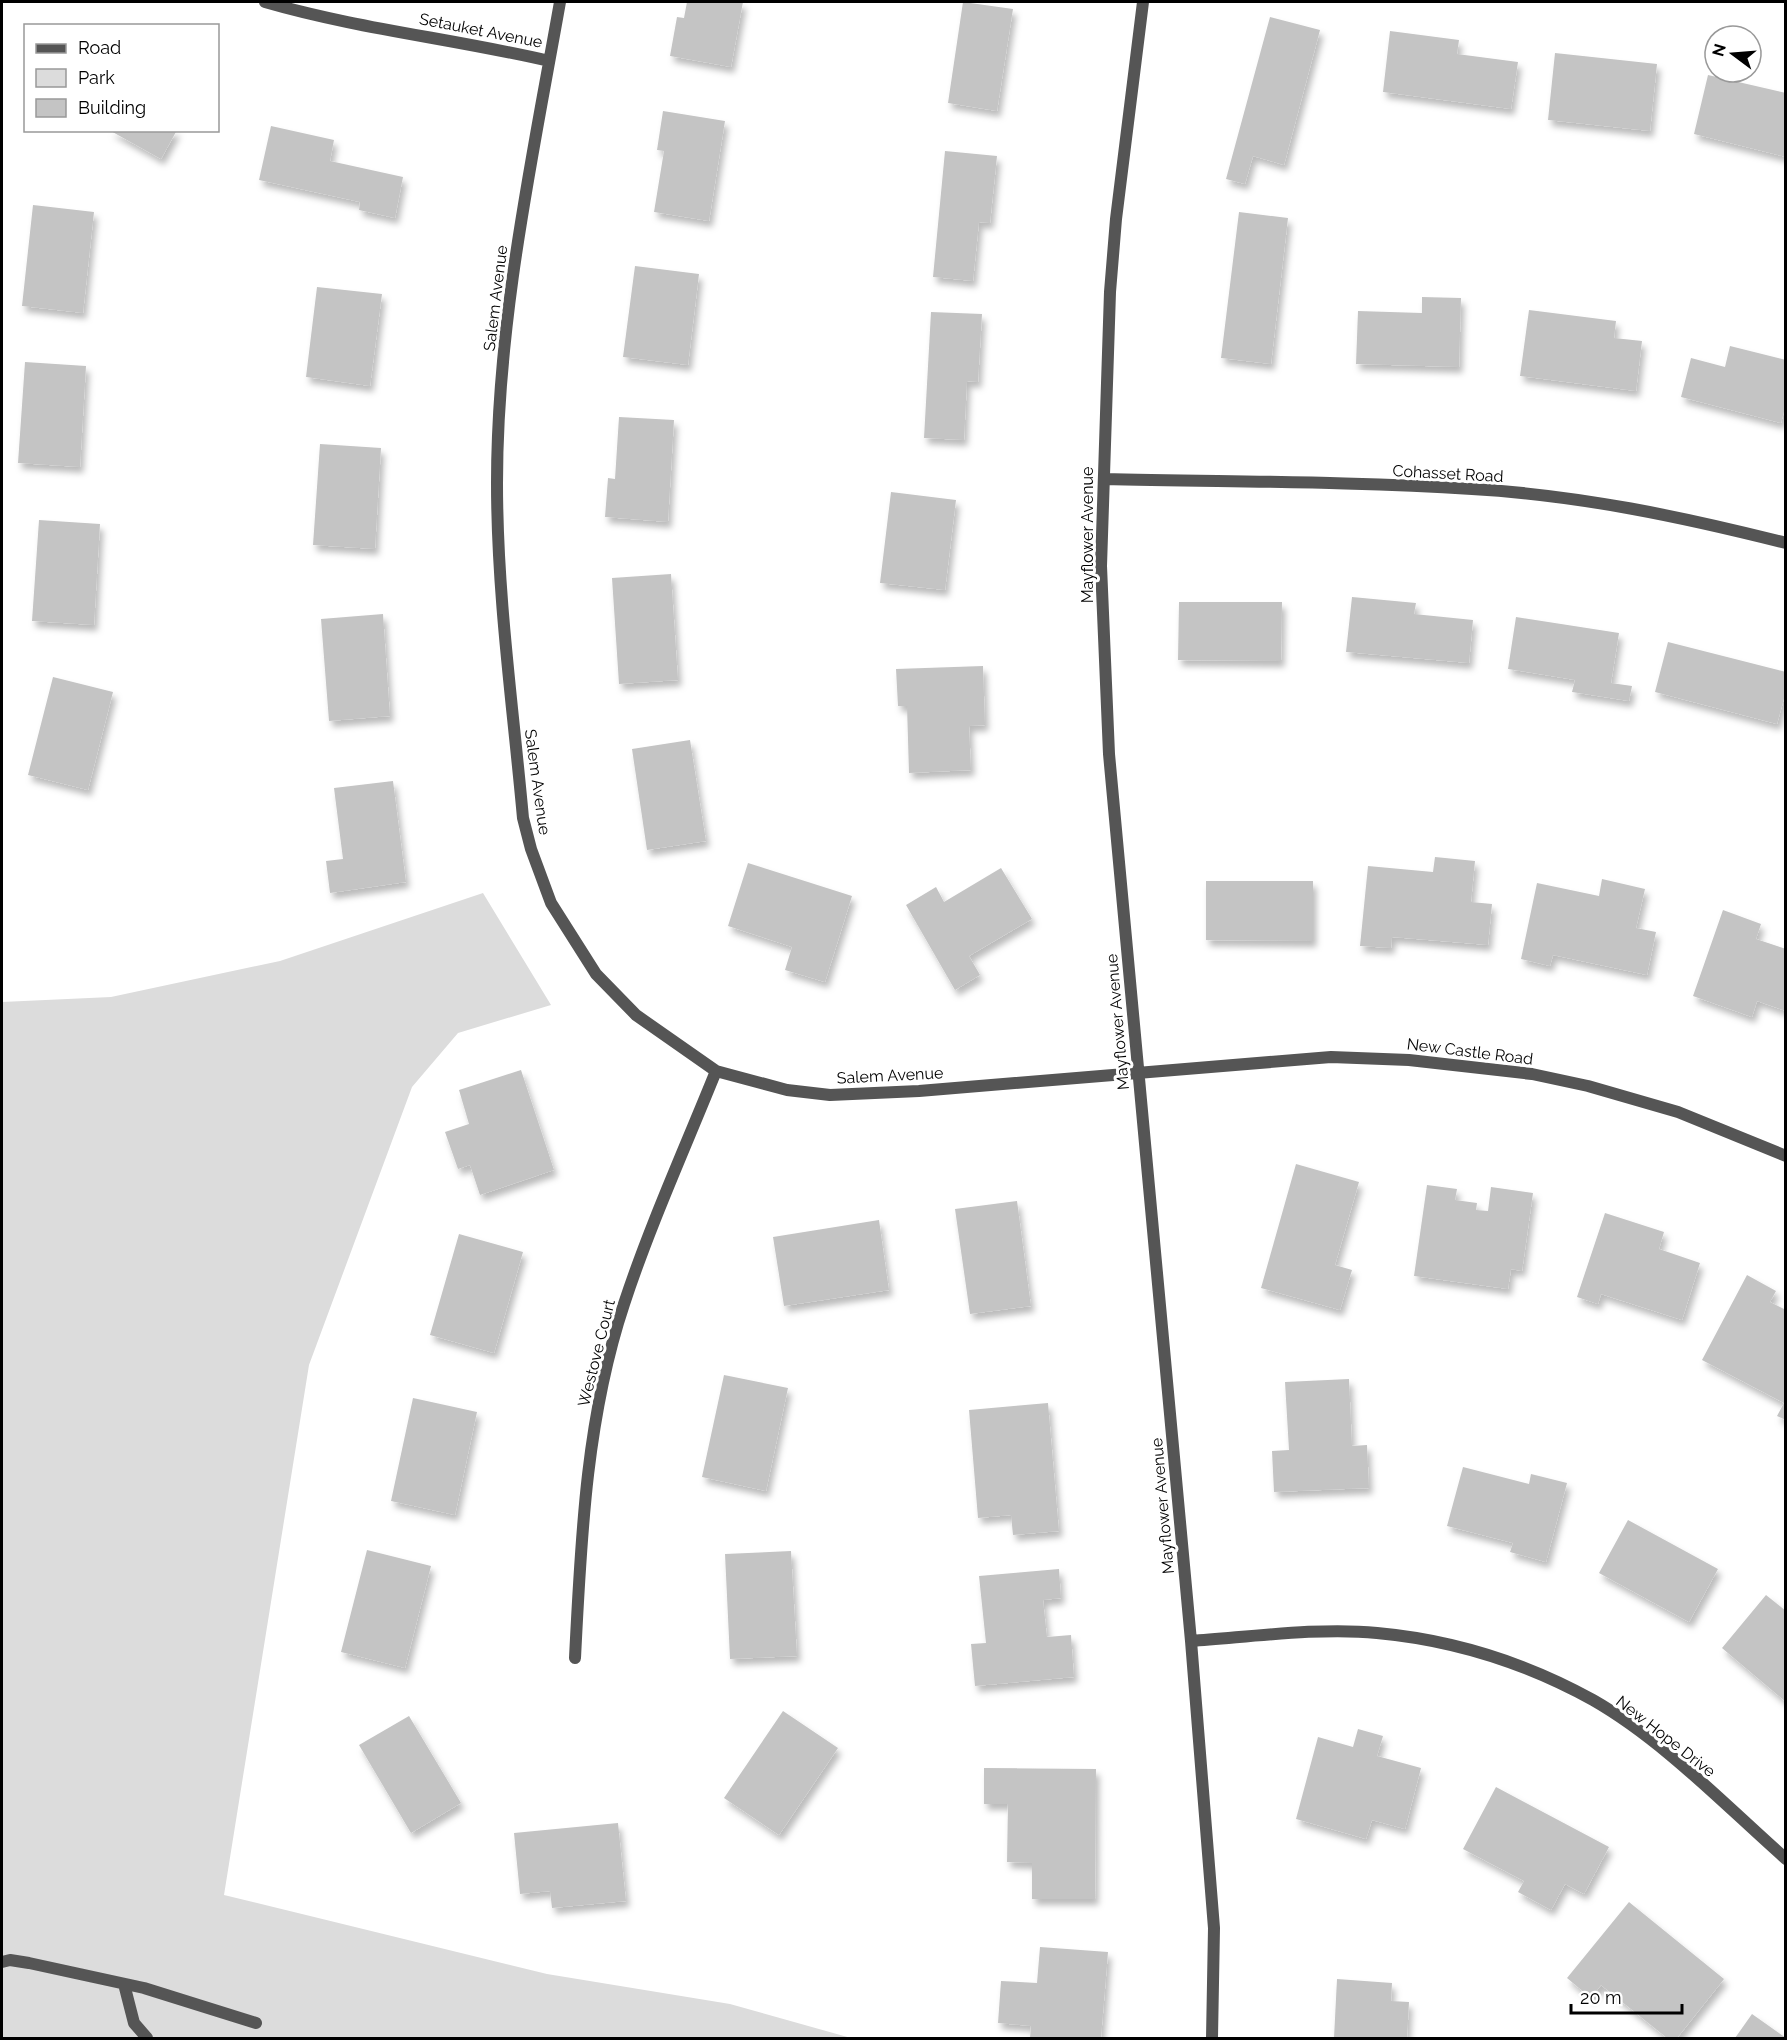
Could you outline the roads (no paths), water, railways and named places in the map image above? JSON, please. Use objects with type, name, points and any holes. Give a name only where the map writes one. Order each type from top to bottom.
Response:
[{"type":"street","name":"Setauket Avenue","points":[[265,2],[321,18],[481,45],[549,61]]},
{"type":"street","name":"Salem Avenue","points":[[560,2],[512,279],[500,401],[497,483],[499,564],[523,818],[531,849],[551,903],[596,974],[636,1015],[716,1071],[787,1090],[830,1095],[919,1091],[1138,1071]]},
{"type":"street","name":"Mayflower Avenue","points":[[1143,2],[1116,219],[1110,292],[1101,566],[1109,754],[1191,1641],[1214,1928],[1212,2038]]},
{"type":"street","name":"Cohasset Road","points":[[1104,479],[1473,489],[1610,505],[1698,521],[1785,543]]},
{"type":"street","name":"New Castle Road","points":[[1138,1071],[1331,1057],[1409,1060],[1475,1066],[1588,1086],[1678,1112],[1785,1156]]},
{"type":"street","name":"Westove Court","points":[[574,1658],[587,1476],[600,1395],[624,1304],[716,1071]]},
{"type":"street","name":"New Hope Drive","points":[[1191,1641],[1350,1631],[1377,1633],[1460,1646],[1526,1667],[1594,1701],[1644,1735],[1785,1859]]},
{"type":"street","points":[[2,1962],[10,1960],[124,1984],[180,1998],[256,2023]]},
{"type":"street","points":[[124,1984],[134,2023],[147,2038]]}]
